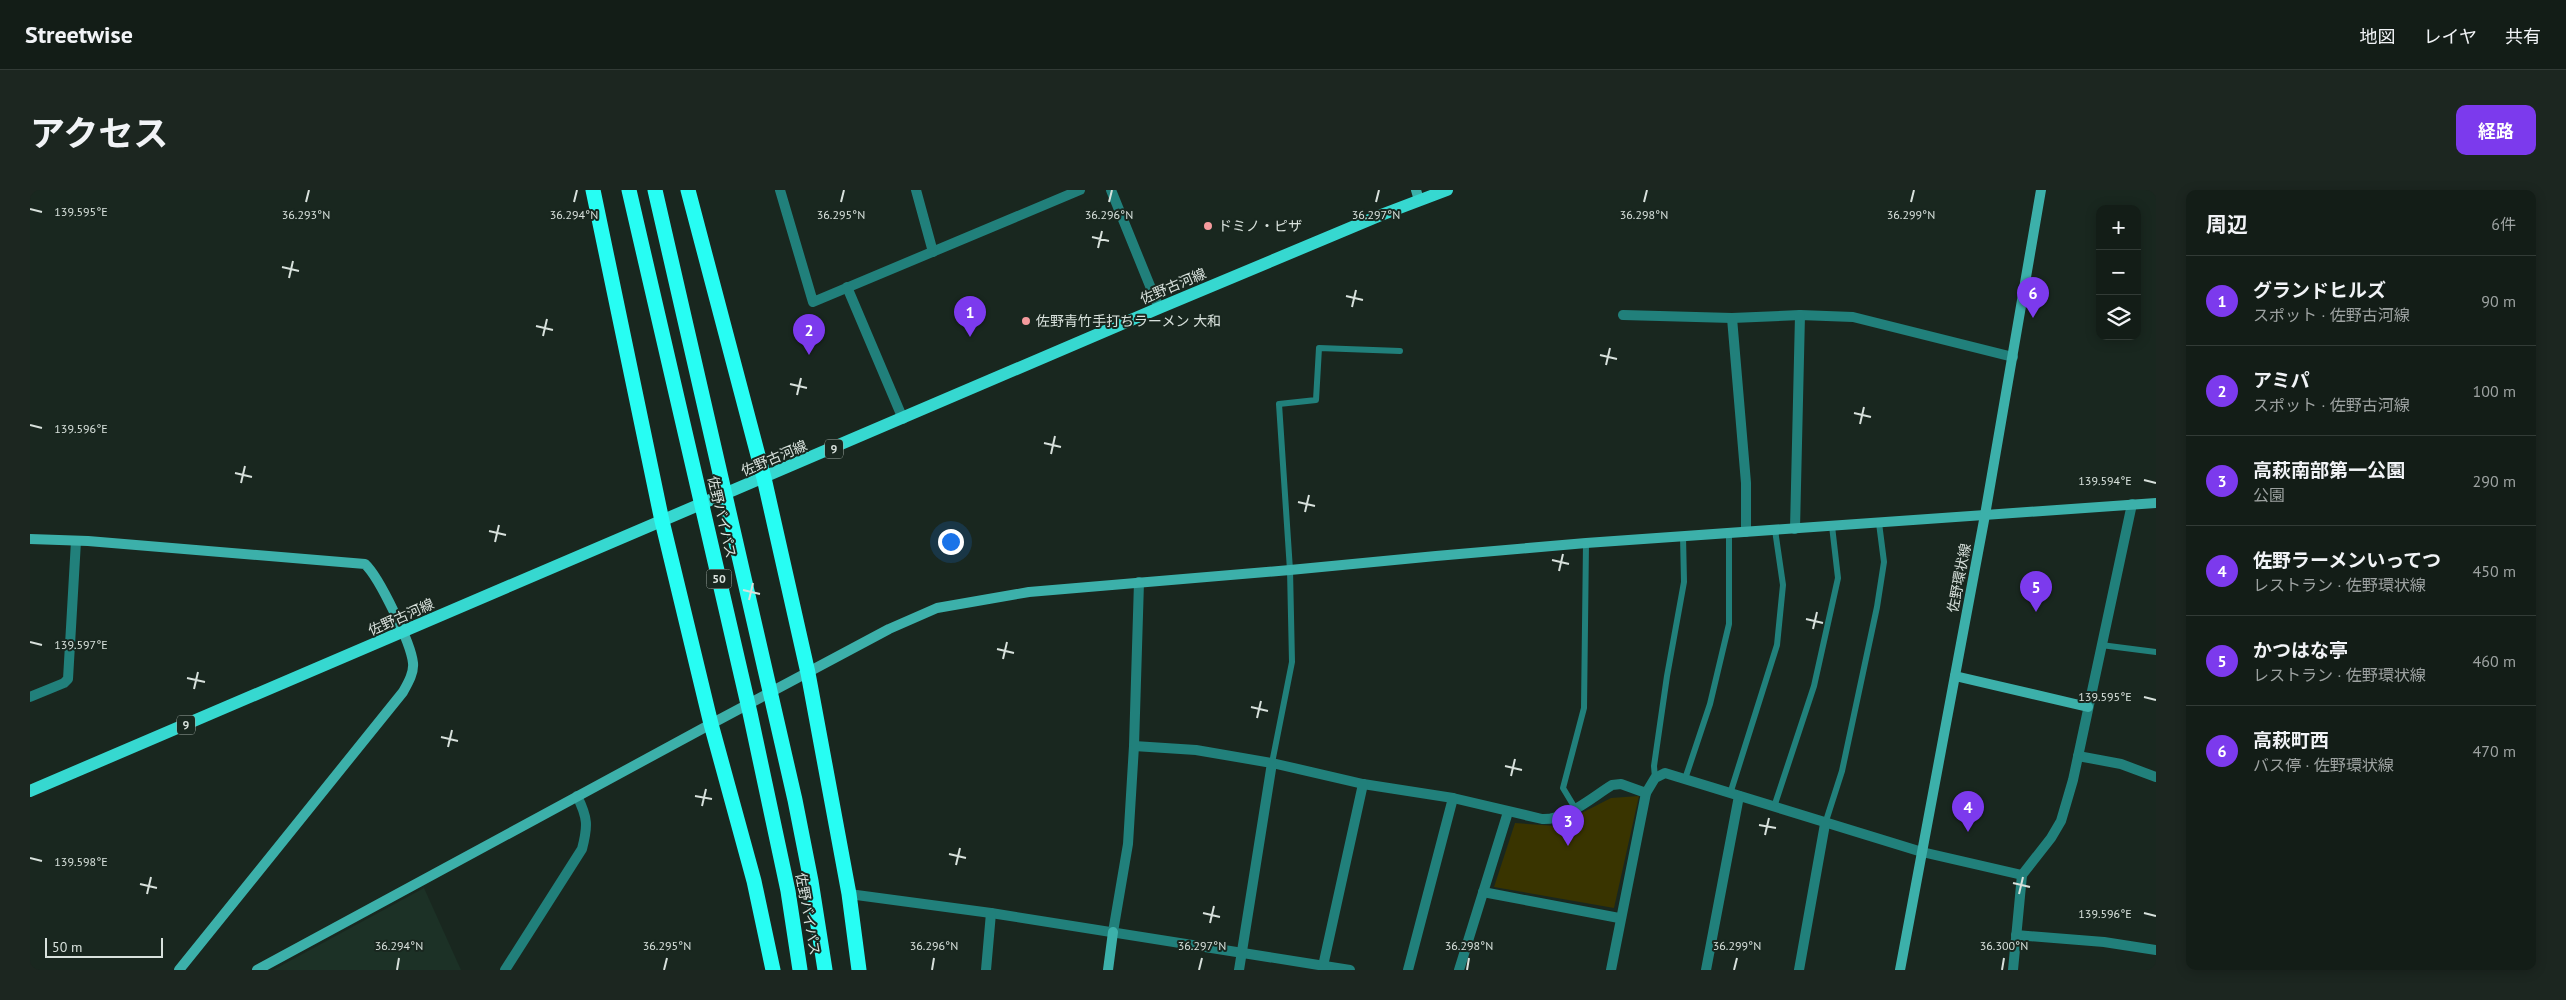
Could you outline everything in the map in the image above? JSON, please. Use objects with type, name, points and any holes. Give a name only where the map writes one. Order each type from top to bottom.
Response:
[{"type":"highway","points":[[593,190],[662,522],[711,724],[754,881],[773,970]]},
{"type":"highway","name":"佐野バイパス","points":[[629,190],[750,713],[788,891],[800,970]]},
{"type":"highway","name":"佐野バイパス","points":[[655,190],[795,800],[811,881],[825,970]]},
{"type":"highway","points":[[688,190],[764,478],[808,673],[849,894],[859,970]]},
{"type":"main road","name":"佐野古河線","points":[[30,791],[903,420],[1418,195],[1447,190]]},
{"type":"street","points":[[780,190],[812,302],[933,252],[1056,195],[1080,190]]},
{"type":"street","points":[[916,190],[933,252]]},
{"type":"street","points":[[1111,190],[1159,308]]},
{"type":"street","name":"佐野環状線","points":[[1900,970],[1986,515],[2041,190]]},
{"type":"street","points":[[848,287],[903,420]]},
{"type":"street","points":[[1623,315],[1732,318],[1800,315],[1853,317],[2013,357]]},
{"type":"street","points":[[1794,529],[1800,315]]},
{"type":"street","points":[[1732,318],[1746,483],[1746,532]]},
{"type":"street","points":[[257,970],[889,629],[937,608],[1029,592],[1586,543],[2156,503]]},
{"type":"street","points":[[2014,970],[2022,875],[2051,838],[2061,821],[2078,756],[2132,504]]},
{"type":"street","points":[[30,539],[365,564],[375,577],[402,633],[413,663],[409,682],[403,692],[182,968]]},
{"type":"street","points":[[30,697],[68,680],[76,541]]},
{"type":"street","points":[[1108,970],[1128,844],[1134,746],[1139,582]]},
{"type":"street","points":[[1955,676],[2088,707]]},
{"type":"street","points":[[1134,746],[1196,750],[1272,763],[1363,784],[1452,798],[1508,812],[1552,819],[1575,808],[1612,785],[1621,784],[1646,793]]},
{"type":"street","points":[[2078,756],[2121,764],[2156,777]]},
{"type":"street","points":[[1239,970],[1272,763]]},
{"type":"street","points":[[1611,970],[1619,918],[1646,793],[1655,778],[1665,773],[1825,824],[1922,852],[2022,875]]},
{"type":"street","points":[[1323,966],[1363,784]]},
{"type":"street","points":[[1706,970],[1735,795]]},
{"type":"street","points":[[505,970],[582,849],[587,831],[587,814],[577,796]]},
{"type":"street","points":[[1408,970],[1452,798]]},
{"type":"street","points":[[1458,970],[1508,812]]},
{"type":"street","points":[[1798,970],[1825,824]]},
{"type":"street","points":[[1483,892],[1619,918]]},
{"type":"street","points":[[849,894],[1113,932],[1350,970]]},
{"type":"street","points":[[986,970],[992,914]]},
{"type":"street","points":[[2016,935],[2104,942],[2156,950]]},
{"type":"lane","points":[[1272,763],[1292,662],[1290,570],[1279,404],[1316,400],[1319,348],[1400,351]]},
{"type":"lane","points":[[1825,824],[1842,771],[1877,607],[1884,562],[1879,523]]},
{"type":"lane","points":[[1774,807],[1814,686],[1838,578],[1832,526]]},
{"type":"lane","points":[[1735,795],[1777,645],[1783,586],[1775,530]]},
{"type":"lane","points":[[1686,779],[1710,704],[1729,624],[1729,533]]},
{"type":"lane","points":[[1655,778],[1654,766],[1684,582],[1683,536]]},
{"type":"lane","points":[[1575,808],[1564,788],[1584,708],[1586,543]]},
{"type":"lane","points":[[2101,645],[2156,652]]},
{"type":"shaded area","points":[[1639,796],[1614,908],[1494,887],[1515,823],[1556,826],[1611,798]]},
{"type":"shaded area","points":[[424,888],[461,970],[273,970]]},
{"type":"place","name":"ドミノ・ピザ","points":[[1208,226]]},
{"type":"place","name":"高萩町西","points":[[2033,318]]},
{"type":"place","name":"佐野青竹手打ちラーメン 大和","points":[[1026,321]]},
{"type":"place","name":"グランドヒルズ","points":[[970,337]]},
{"type":"place","name":"アミパ","points":[[809,355]]},
{"type":"place","name":"かつはな亭","points":[[2036,612]]},
{"type":"place","name":"佐野ラーメンいってつ","points":[[1968,832]]},
{"type":"place","name":"高萩南部第一公園","points":[[1568,846]]}]
